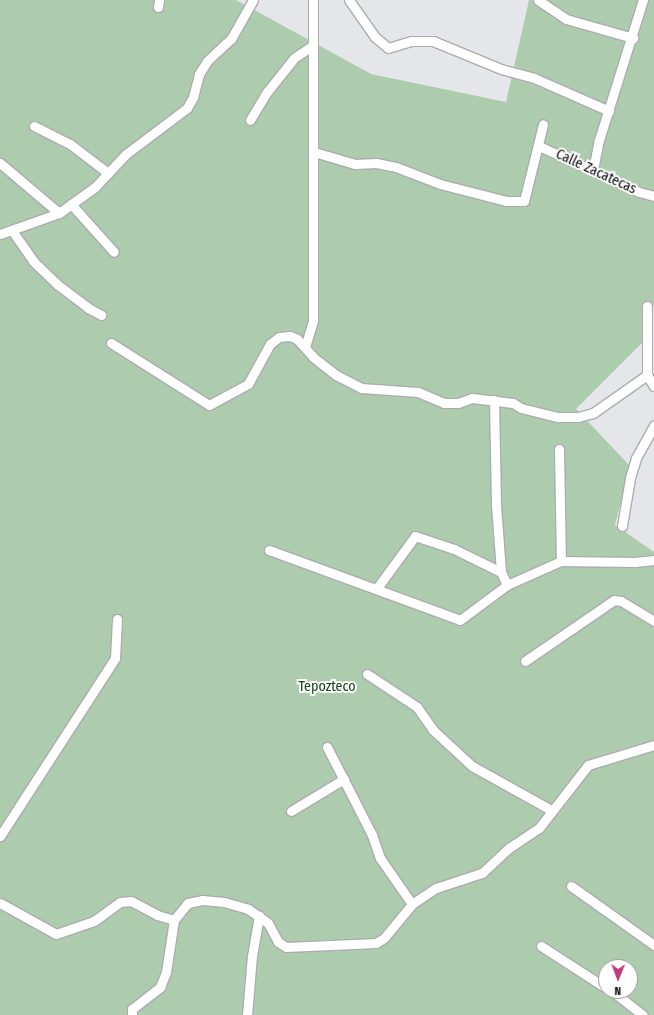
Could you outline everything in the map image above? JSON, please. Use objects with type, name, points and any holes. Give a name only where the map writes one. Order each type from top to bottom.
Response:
[{"type":"street","points":[[0,234],[13,232],[59,213],[95,187],[126,154],[186,108],[193,97],[198,74],[207,61],[231,38],[253,0]]},
{"type":"street","points":[[305,347],[313,320],[313,0]]},
{"type":"street","points":[[350,0],[375,37],[388,48],[412,41],[433,41],[501,69],[534,78],[609,111]]},
{"type":"street","points":[[538,0],[566,18],[633,38]]},
{"type":"street","points":[[593,170],[609,111],[644,0]]},
{"type":"street","points":[[250,120],[267,92],[294,58],[313,45]]},
{"type":"street","points":[[314,152],[355,164],[376,163],[396,166],[440,184],[506,201],[524,201],[539,146],[543,124]]},
{"type":"street","points":[[34,126],[70,144],[108,173]]},
{"type":"street","name":"Calle Zacatecas","points":[[539,146],[639,192],[654,196]]},
{"type":"street","points":[[0,163],[59,213]]},
{"type":"street","points":[[71,204],[114,252]]},
{"type":"street","points":[[13,232],[33,260],[58,285],[88,308],[101,315]]},
{"type":"street","points":[[647,306],[647,375],[654,385]]},
{"type":"street","points":[[111,343],[209,406],[248,384],[270,344],[279,337],[290,336],[305,347],[336,375],[362,388],[418,392],[444,403],[458,403],[472,398],[494,400],[513,403],[537,413],[578,417],[593,413],[647,375]]},
{"type":"street","points":[[494,400],[496,505],[501,572],[507,585]]},
{"type":"street","points":[[622,526],[630,478],[636,458],[654,426]]},
{"type":"street","points":[[559,449],[561,561]]},
{"type":"street","points":[[377,588],[415,536],[454,549],[501,572]]},
{"type":"street","points":[[270,550],[377,588],[460,620],[507,585],[561,561],[635,562],[654,560]]},
{"type":"street","points":[[525,661],[614,600],[621,601],[654,621]]},
{"type":"street","points":[[0,836],[115,658],[117,620]]},
{"type":"street","points":[[368,674],[417,707],[433,730],[472,766],[551,810]]},
{"type":"street","points":[[132,1015],[132,1009],[160,987],[166,972],[174,920],[188,903],[202,900],[224,902],[248,909],[268,923],[278,942],[286,947],[376,943],[384,938],[412,904],[436,888],[482,873],[509,848],[538,828],[588,765],[654,745]]},
{"type":"street","points":[[327,747],[372,835],[380,858],[412,904]]},
{"type":"street","points":[[291,811],[344,779]]},
{"type":"street","points":[[571,886],[654,946]]},
{"type":"street","points":[[0,903],[56,934],[94,921],[120,902],[131,901],[158,915],[174,920]]},
{"type":"street","points":[[248,1015],[252,956],[259,916]]},
{"type":"street","points":[[541,946],[598,983]]},
{"type":"street","points":[[622,999],[643,1015]]},
{"type":"green space","name":"Tepozteco","points":[[0,0],[236,0],[371,74],[506,102],[529,0],[654,0],[654,301],[651,334],[576,409],[630,466],[615,525],[654,552],[654,1015],[0,1015]]}]
